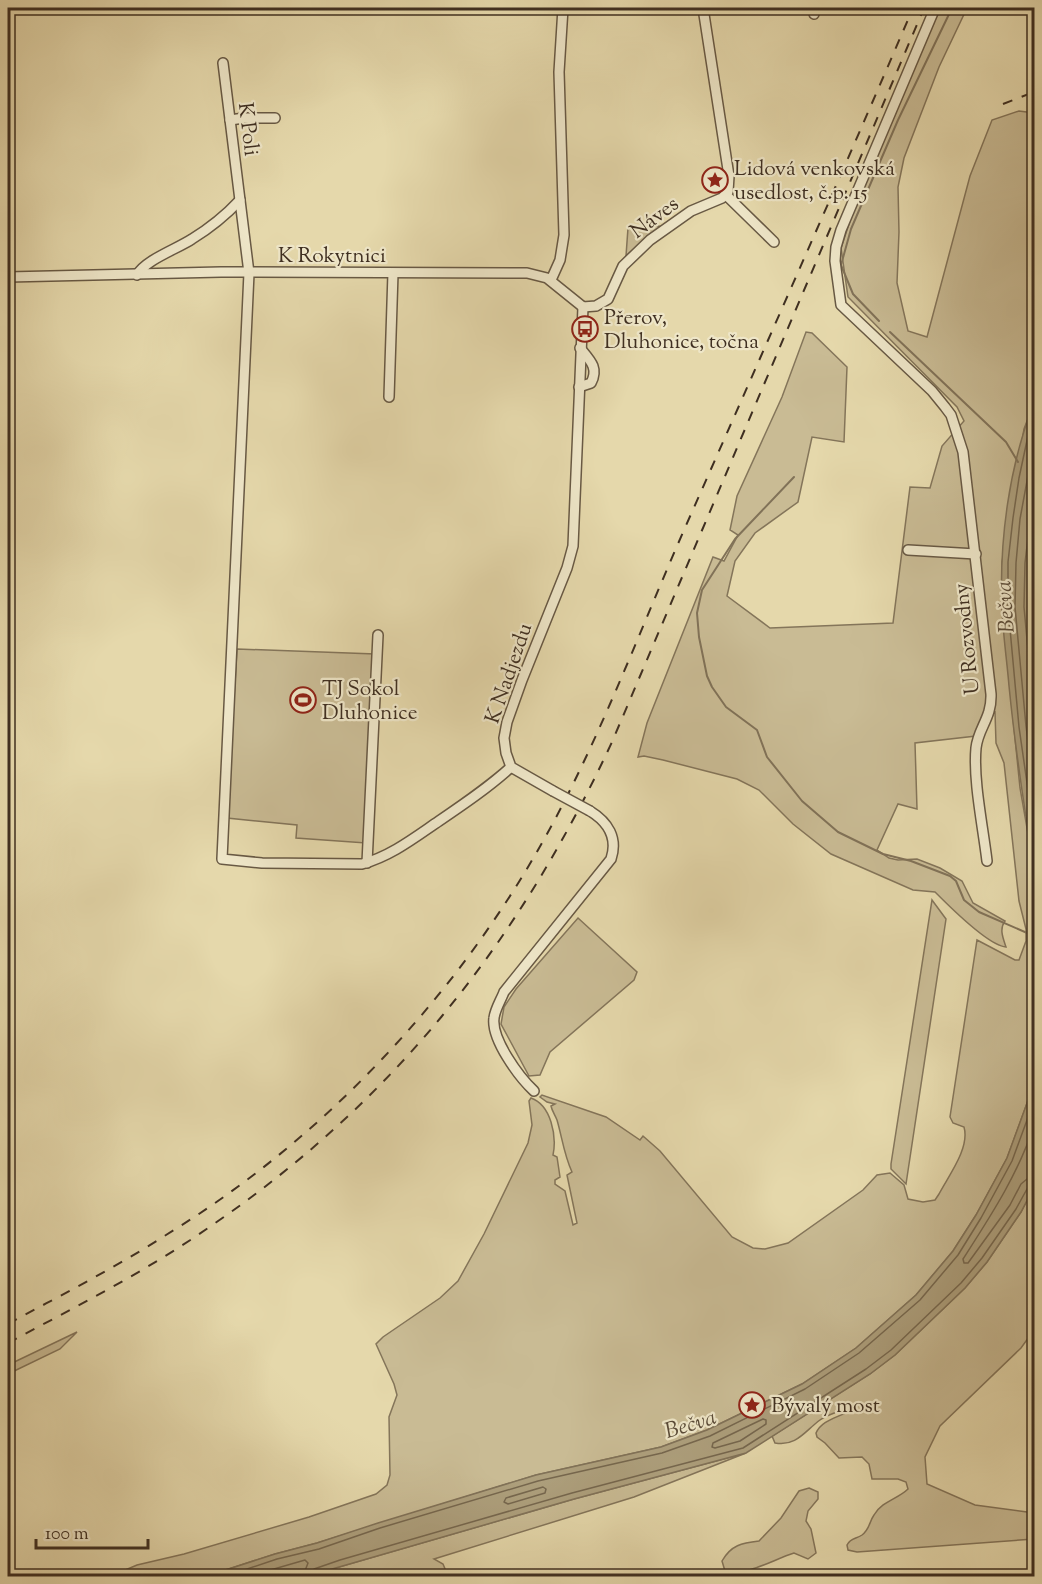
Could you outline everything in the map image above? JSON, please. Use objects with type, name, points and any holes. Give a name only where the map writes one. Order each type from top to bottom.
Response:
[{"type":"street","points":[[551,280],[560,260],[564,235],[559,72],[563,8]]},
{"type":"street","points":[[703,8],[729,176],[729,189],[726,195],[774,242]]},
{"type":"street","name":"U Rozvodny","points":[[935,8],[838,241],[835,261],[841,305],[932,391],[951,415],[963,452],[991,701],[989,715],[978,740],[976,759],[987,861]]},
{"type":"street","name":"K Poli","points":[[223,63],[249,273],[222,859],[261,863],[367,863]]},
{"type":"street","points":[[230,120],[275,118]]},
{"type":"street","name":"Náves","points":[[583,307],[596,306],[608,298],[623,266],[650,240],[691,210],[726,195]]},
{"type":"street","points":[[137,275],[143,266],[178,248],[204,231],[240,200]]},
{"type":"street","name":"K Rokytnici","points":[[8,277],[249,273],[526,273],[539,274],[551,280],[583,307]]},
{"type":"street","points":[[389,397],[393,273]]},
{"type":"street","name":"K Nadjezdu","points":[[511,767],[504,746],[507,722],[567,568],[573,546],[583,307]]},
{"type":"street","points":[[579,387],[591,383],[595,370],[580,348]]},
{"type":"street","name":"U Rozvodny","points":[[908,550],[976,554]]},
{"type":"street","points":[[378,635],[367,863],[384,858],[481,792],[511,767],[590,811],[602,819],[610,830],[613,847],[611,859],[504,992],[494,1017],[495,1035],[525,1083],[534,1090]]},
{"type":"shaded area","points":[[940,8],[967,8],[939,67],[904,158],[898,187],[897,283],[908,331],[927,337],[970,176],[992,120],[1019,111],[1034,113],[1034,403],[1024,429],[1002,562],[1002,608],[1020,788],[1034,868],[1034,1084],[1007,1158],[976,1215],[953,1251],[916,1295],[856,1348],[802,1384],[707,1430],[661,1447],[536,1475],[207,1576],[111,1576],[137,1565],[184,1554],[309,1517],[376,1494],[387,1485],[390,1475],[389,1417],[397,1395],[376,1344],[440,1298],[458,1281],[484,1234],[528,1143],[532,1125],[529,1101],[531,1098],[543,1107],[551,1122],[554,1139],[553,1155],[557,1157],[560,1177],[555,1180],[555,1184],[565,1191],[573,1225],[577,1223],[567,1175],[572,1172],[551,1106],[555,1104],[547,1102],[540,1097],[542,1095],[606,1117],[640,1140],[643,1136],[660,1151],[732,1237],[753,1248],[765,1249],[788,1243],[863,1190],[877,1175],[890,1173],[904,1185],[908,1199],[923,1202],[935,1200],[953,1170],[964,1144],[965,1135],[964,1127],[953,1123],[950,1117],[977,940],[1015,960],[1019,960],[1026,941],[1026,929],[1019,901],[1004,763],[996,743],[995,712],[984,717],[976,736],[915,743],[917,809],[898,804],[877,850],[889,858],[917,859],[940,868],[962,881],[973,903],[1005,921],[1002,930],[1006,947],[998,945],[979,933],[935,892],[913,890],[831,854],[793,824],[759,790],[737,779],[663,760],[638,757],[647,723],[713,557],[724,561],[738,535],[730,530],[737,496],[782,397],[806,332],[812,333],[847,367],[844,442],[812,437],[798,502],[755,533],[735,561],[727,596],[770,628],[893,623],[910,487],[930,488],[942,446],[964,421],[957,407],[848,297],[841,248],[855,206]]},
{"type":"shaded area","points":[[659,226],[659,228],[626,256],[628,228]]},
{"type":"shaded area","name":"TJ Sokol Dluhonice","points":[[237,649],[375,654],[366,843],[296,838],[297,825],[227,818]]},
{"type":"shaded area","points":[[932,900],[946,919],[906,1184],[891,1169],[891,1164]]},
{"type":"shaded area","points":[[578,918],[637,972],[634,980],[550,1052],[540,1075],[529,1076],[501,1024],[504,1007],[516,989]]},
{"type":"shaded area","points":[[1034,1187],[1034,1330],[1021,1348],[940,1426],[925,1457],[927,1484],[975,1505],[1034,1513],[1034,1539],[857,1552],[848,1550],[848,1543],[865,1533],[877,1510],[908,1489],[906,1482],[898,1479],[872,1479],[869,1464],[862,1457],[839,1458],[817,1437],[816,1433],[822,1425],[849,1411],[847,1408],[823,1418],[789,1443],[775,1443],[772,1436],[870,1374],[895,1355],[965,1288],[987,1262],[1021,1212]]},
{"type":"shaded area","points":[[77,1332],[60,1349],[8,1374],[8,1365]]},
{"type":"shaded area","points":[[746,1453],[634,1497],[434,1559],[443,1564],[448,1576],[390,1576],[389,1574],[308,1576],[574,1499]]},
{"type":"shaded area","points":[[809,1488],[818,1492],[818,1499],[808,1511],[806,1521],[811,1529],[816,1553],[808,1559],[794,1553],[751,1569],[725,1571],[722,1561],[729,1551],[742,1544],[759,1541],[781,1518],[799,1491]]},
{"type":"water","name":"Bečva","points":[[1034,403],[1034,867],[1011,709],[1001,583],[1004,531],[1012,478],[1025,427]]},
{"type":"water","points":[[1034,1084],[1034,1187],[1021,1212],[987,1262],[965,1288],[895,1355],[870,1374],[746,1453],[574,1499],[308,1576],[207,1576],[536,1475],[661,1447],[707,1430],[802,1384],[856,1348],[916,1295],[953,1251],[976,1215],[1007,1158]]},
{"type":"waterway","points":[[879,321],[853,294],[841,265],[851,229],[898,120],[952,8]]},
{"type":"waterway","points":[[890,332],[1006,442],[1018,462]]},
{"type":"waterway","points":[[794,477],[735,539],[702,590],[697,613],[699,637],[707,676],[712,687],[726,707],[757,730],[767,757],[802,801],[838,832],[883,854],[911,861],[950,876],[956,881],[964,900],[979,912],[1034,936]]},
{"type":"railway","points":[[8,1324],[147,1247],[225,1196],[280,1154],[359,1083],[383,1058],[435,999],[505,904],[564,802],[596,735],[913,8]]},
{"type":"railway","points":[[8,1343],[110,1289],[160,1259],[208,1228],[275,1179],[336,1127],[392,1072],[444,1014],[492,951],[535,885],[575,816],[612,742],[924,8]]},
{"type":"railway","points":[[1003,104],[1034,92]]},
{"type":"place","name":"Lidová venkovská usedlost, č.p. 15","points":[[715,180]]},
{"type":"place","name":"Přerov, Dluhonice, točna","points":[[585,329]]},
{"type":"place","name":"TJ Sokol Dluhonice","points":[[303,700]]},
{"type":"place","name":"Bývalý most","points":[[752,1405]]}]
